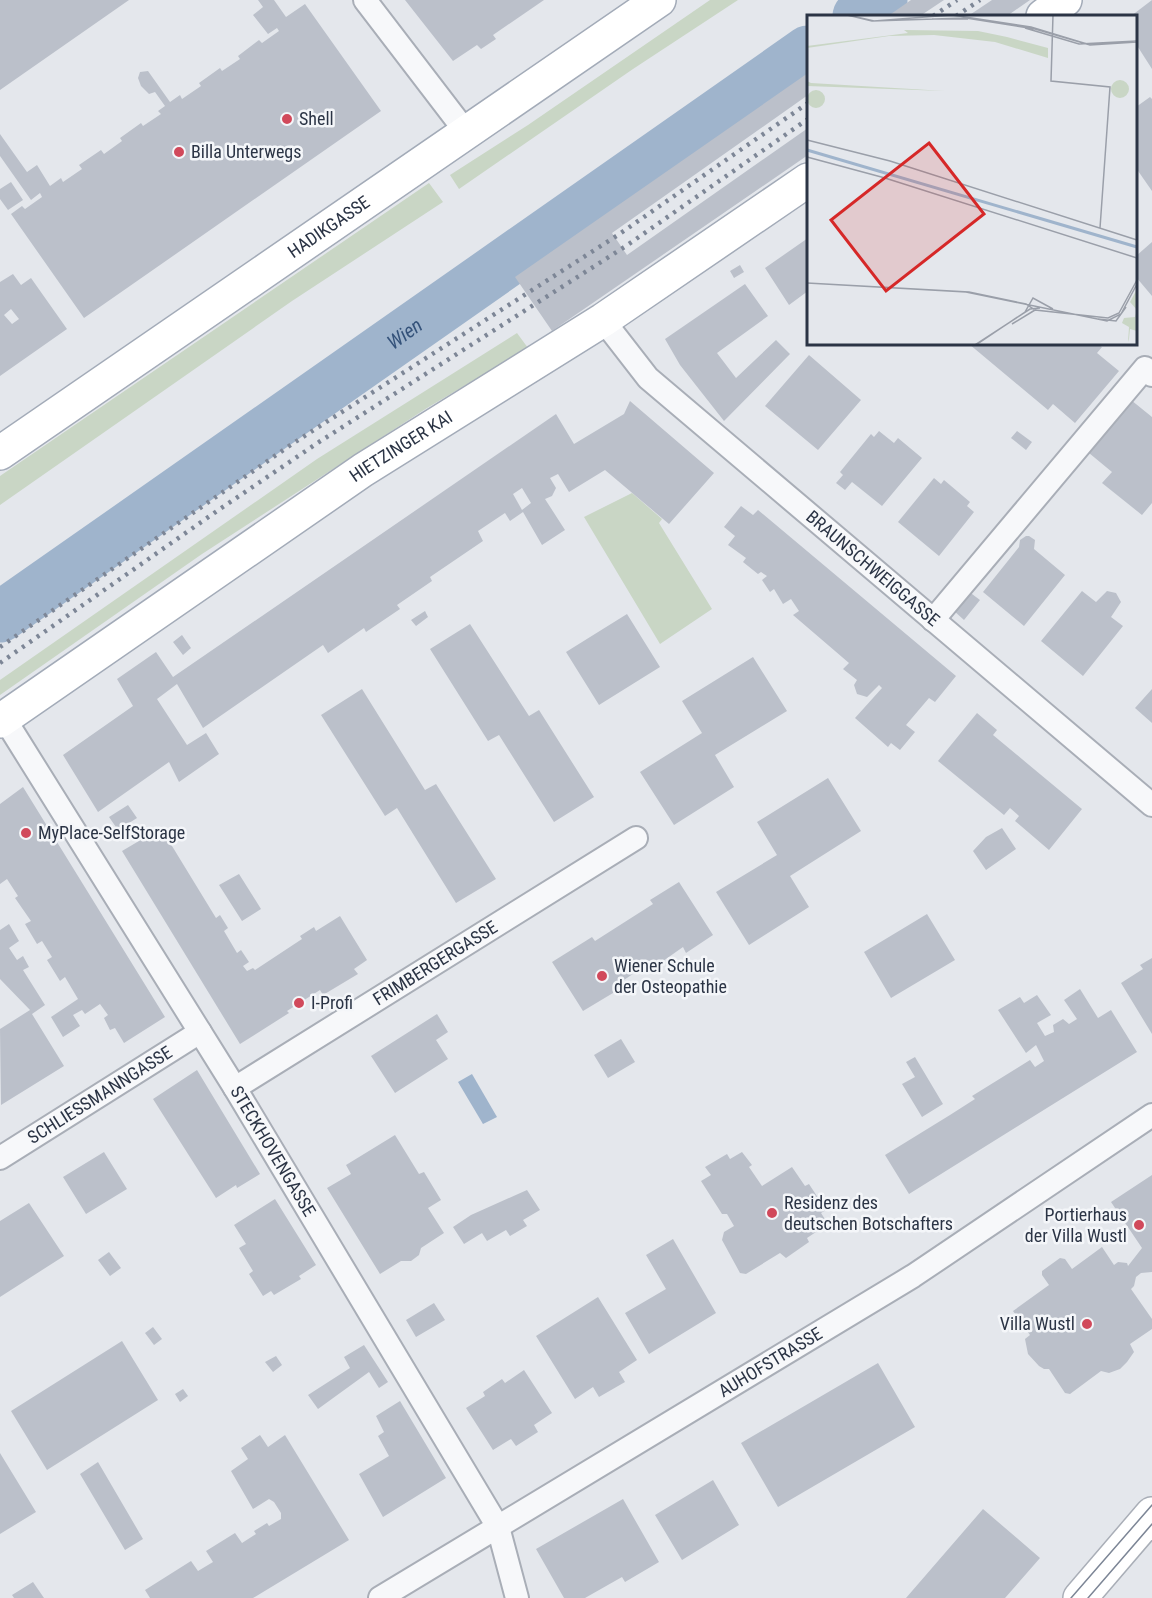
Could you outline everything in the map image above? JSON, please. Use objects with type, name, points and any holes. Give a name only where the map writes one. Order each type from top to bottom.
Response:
[{"type":"main road","name":"HADIKGASSE","points":[[0,453],[658,0]]},
{"type":"main road","points":[[1043,15],[1065,0]]},
{"type":"main road","name":"HIETZINGER KAI","points":[[2,719],[363,470],[603,320],[807,181]]},
{"type":"main road","points":[[1080,1598],[1152,1514]]},
{"type":"street","points":[[365,0],[466,132]]},
{"type":"street","name":"BRAUNSCHWEIGGASSE","points":[[603,320],[648,378],[1152,805]]},
{"type":"street","points":[[933,620],[1144,368],[1152,375]]},
{"type":"street","name":"STECKHOVENGASSE","points":[[2,719],[235,1089],[498,1527],[517,1598]]},
{"type":"street","name":"FRIMBERGERGASSE","points":[[235,1089],[636,838]]},
{"type":"street","name":"SCHLIESSMANNGASSE","points":[[0,1158],[200,1032]]},
{"type":"street","name":"AUHOFSTRASSE","points":[[380,1598],[913,1276],[1152,1115]]},
{"type":"green space","points":[[710,0],[738,0],[459,189],[450,175],[528,125]]},
{"type":"green space","points":[[429,183],[443,202],[292,301],[0,505],[0,476]]},
{"type":"green space","points":[[517,333],[528,348],[427,408],[202,554],[0,695],[0,680],[317,459]]},
{"type":"green space","points":[[632,493],[662,519],[659,523],[712,609],[660,644],[584,517]]},
{"type":"water","points":[[472,1074],[497,1117],[483,1124],[458,1082]]},
{"type":"building","points":[[0,0],[129,0],[0,90]]},
{"type":"building","points":[[258,0],[274,0],[286,17],[305,4],[381,111],[84,318],[11,214],[22,206],[25,209],[42,197],[40,193],[31,200],[0,156],[0,134],[27,172],[37,165],[50,186],[61,178],[63,182],[82,169],[79,165],[101,150],[104,154],[122,141],[120,138],[141,123],[143,126],[161,114],[158,111],[165,106],[155,92],[149,94],[141,86],[138,78],[140,72],[148,71],[170,102],[180,95],[182,99],[201,86],[199,83],[220,68],[222,71],[240,59],[238,56],[259,40],[262,43],[279,31],[277,28],[268,34],[253,15],[263,7]]},
{"type":"building","points":[[405,0],[544,0],[493,35],[496,39],[481,49],[477,45],[453,61]]},
{"type":"building","points":[[911,0],[944,0],[922,15],[889,15]]},
{"type":"building","points":[[992,0],[1030,0],[1008,15],[970,15]]},
{"type":"building","points":[[1152,0],[1152,69],[1137,46],[1137,15],[1132,15]]},
{"type":"building","points":[[807,74],[807,96],[612,233],[627,255],[807,129],[807,156],[552,331],[515,277]]},
{"type":"building","points":[[1150,97],[1152,99],[1152,191],[1137,169],[1137,106]]},
{"type":"building","points":[[11,182],[23,200],[8,210],[0,199],[0,189]]},
{"type":"building","points":[[807,239],[807,292],[789,305],[765,268]]},
{"type":"building","points":[[1152,242],[1152,296],[1137,278],[1137,255]]},
{"type":"building","points":[[740,265],[744,272],[734,278],[730,271]]},
{"type":"building","points":[[13,274],[21,285],[31,278],[67,329],[0,376],[0,282]],"holes":[[[11,309],[19,319],[12,324],[4,315]]]},
{"type":"building","points":[[745,284],[768,316],[717,353],[736,378],[776,340],[790,354],[724,421],[680,365],[665,339]]},
{"type":"building","points":[[970,345],[1099,345],[1102,347],[1097,353],[1119,371],[1075,423],[1053,404],[1048,410]]},
{"type":"building","points":[[809,355],[861,400],[818,450],[765,406]]},
{"type":"building","points":[[1131,400],[1152,417],[1152,503],[1142,515],[1102,483],[1112,472],[1089,453]]},
{"type":"building","points":[[630,401],[714,473],[669,524],[605,470],[569,492],[558,474],[550,478],[556,488],[552,496],[545,499],[565,530],[542,545],[523,512],[510,521],[505,513],[478,531],[483,541],[430,577],[432,581],[397,605],[400,609],[366,632],[364,628],[328,653],[323,645],[203,728],[177,684],[157,699],[187,745],[206,733],[219,754],[179,782],[169,762],[98,812],[63,755],[133,706],[117,679],[156,652],[173,677],[556,414],[574,444],[624,414]],"holes":[[[522,488],[531,503],[522,510],[513,494]]]},
{"type":"building","points":[[879,431],[894,443],[898,438],[922,458],[882,506],[852,482],[845,490],[836,483],[843,475],[840,472],[871,434],[874,437]]},
{"type":"building","points":[[1017,431],[1032,442],[1026,450],[1011,438]]},
{"type":"building","points":[[934,478],[941,484],[944,480],[970,502],[967,506],[974,512],[939,556],[898,522]]},
{"type":"building","points":[[741,506],[753,515],[758,510],[956,676],[935,702],[929,698],[906,725],[915,732],[900,750],[891,743],[888,747],[855,718],[882,688],[879,685],[867,697],[857,694],[854,685],[857,680],[843,669],[849,663],[793,615],[799,611],[791,599],[783,604],[774,589],[770,592],[762,580],[767,576],[761,572],[758,574],[743,562],[746,558],[728,545],[735,536],[724,527]]},
{"type":"building","points":[[1026,536],[1035,540],[1034,549],[1065,575],[1024,626],[983,592],[1019,547],[1020,540]]},
{"type":"building","points":[[968,591],[980,600],[964,620],[953,610]]},
{"type":"building","points":[[1082,591],[1096,602],[1107,591],[1116,593],[1121,602],[1111,617],[1123,626],[1083,676],[1041,641]]},
{"type":"building","points":[[425,611],[428,617],[416,626],[411,620]]},
{"type":"building","points":[[627,614],[660,667],[599,705],[566,652]]},
{"type":"building","points":[[470,624],[529,716],[539,710],[594,797],[554,822],[499,735],[488,741],[430,649]]},
{"type":"building","points":[[182,635],[191,648],[183,655],[173,642]]},
{"type":"building","points":[[753,657],[787,711],[715,755],[734,787],[674,825],[640,772],[702,733],[682,701]]},
{"type":"building","points":[[362,689],[425,790],[436,784],[496,879],[456,903],[397,808],[385,816],[321,715]]},
{"type":"building","points":[[1152,689],[1152,723],[1135,708]]},
{"type":"building","points":[[977,713],[997,730],[993,735],[1082,809],[1049,850],[1015,821],[1019,816],[1010,808],[1004,815],[938,761]]},
{"type":"building","points":[[828,778],[861,831],[790,876],[809,907],[749,945],[716,892],[777,855],[757,822]]},
{"type":"building","points":[[23,787],[165,1017],[124,1043],[115,1028],[110,1030],[104,1018],[108,1015],[100,1004],[85,1014],[82,1010],[73,1015],[80,1026],[63,1037],[51,1017],[78,999],[65,977],[60,981],[47,960],[52,957],[42,941],[37,944],[25,924],[31,921],[15,898],[18,896],[7,879],[0,884],[0,804]]},
{"type":"building","points":[[128,805],[137,818],[118,830],[109,817]]},
{"type":"building","points":[[161,828],[216,918],[220,915],[228,928],[224,931],[237,953],[241,950],[249,962],[243,966],[247,971],[253,968],[255,970],[302,939],[300,936],[314,927],[316,931],[340,916],[367,960],[354,969],[358,974],[323,995],[320,990],[240,1044],[122,851]]},
{"type":"building","points":[[1002,828],[1016,849],[986,870],[973,851],[986,837]]},
{"type":"building","points":[[239,874],[261,909],[242,921],[219,885]]},
{"type":"building","points":[[679,882],[713,935],[686,953],[683,947],[656,966],[652,961],[621,982],[623,987],[583,1011],[552,962],[592,937],[595,941],[653,904],[650,900]]},
{"type":"building","points":[[927,914],[955,960],[891,998],[864,952]]},
{"type":"building","points":[[9,924],[19,941],[9,948],[17,960],[23,956],[29,967],[23,970],[45,1005],[32,1014],[64,1066],[1,1105],[0,1029],[30,1010],[0,979],[0,930]]},
{"type":"building","points":[[1152,958],[1152,1034],[1121,983],[1143,969],[1140,965]]},
{"type":"building","points":[[1080,989],[1098,1018],[1111,1010],[1137,1052],[909,1194],[885,1155],[975,1099],[972,1096],[1030,1060],[1035,1067],[1044,1061],[1036,1045],[1026,1053],[998,1010],[1020,997],[1024,1003],[1037,995],[1051,1015],[1037,1023],[1045,1036],[1054,1032],[1053,1025],[1063,1019],[1069,1024],[1077,1019],[1064,1000]]},
{"type":"building","points":[[437,1014],[448,1032],[436,1040],[448,1059],[395,1093],[371,1056]]},
{"type":"building","points":[[621,1039],[635,1062],[608,1078],[594,1055]]},
{"type":"building","points":[[915,1057],[943,1104],[922,1117],[902,1084],[915,1077],[906,1062]]},
{"type":"building","points":[[197,1070],[260,1174],[237,1188],[236,1185],[216,1198],[153,1099]]},
{"type":"building","points":[[395,1135],[419,1174],[424,1172],[441,1200],[428,1208],[444,1233],[421,1248],[419,1255],[411,1261],[401,1261],[380,1274],[327,1188],[351,1174],[346,1165]]},
{"type":"building","points":[[104,1152],[127,1189],[86,1214],[63,1177]]},
{"type":"building","name":"Residenz des deutschen Botschafters","points":[[742,1152],[752,1165],[749,1167],[762,1186],[792,1167],[805,1186],[809,1184],[826,1210],[821,1213],[828,1224],[807,1238],[809,1242],[786,1258],[780,1253],[746,1274],[740,1273],[722,1240],[724,1232],[734,1226],[727,1214],[722,1214],[701,1181],[711,1175],[705,1167],[727,1154],[730,1159]]},
{"type":"building","name":"Villa Wustl","points":[[1152,1175],[1152,1272],[1141,1273],[1136,1277],[1131,1289],[1152,1319],[1152,1329],[1130,1344],[1134,1352],[1120,1369],[1109,1373],[1101,1371],[1070,1394],[1065,1393],[1049,1369],[1039,1366],[1028,1354],[1025,1339],[1030,1335],[1013,1311],[1049,1285],[1042,1271],[1060,1258],[1065,1259],[1072,1269],[1102,1247],[1114,1265],[1118,1262],[1127,1263],[1128,1266],[1142,1248],[1111,1202]]},
{"type":"building","points":[[527,1190],[540,1210],[523,1220],[527,1226],[510,1236],[506,1230],[487,1241],[482,1233],[464,1244],[453,1227],[471,1215]]},
{"type":"building","points":[[275,1199],[316,1265],[299,1276],[301,1279],[274,1295],[271,1291],[263,1296],[249,1274],[253,1271],[239,1248],[246,1244],[234,1225]]},
{"type":"building","points":[[29,1203],[64,1256],[0,1297],[0,1221]]},
{"type":"building","points":[[673,1239],[716,1313],[649,1354],[625,1313],[666,1289],[646,1255]]},
{"type":"building","points":[[109,1252],[121,1268],[110,1276],[98,1260]]},
{"type":"building","points":[[598,1297],[637,1360],[619,1372],[625,1382],[599,1397],[593,1387],[575,1399],[536,1336]]},
{"type":"building","points":[[434,1303],[445,1320],[416,1337],[406,1320]]},
{"type":"building","points":[[153,1327],[162,1339],[154,1345],[145,1333]]},
{"type":"building","points":[[122,1341],[158,1400],[47,1470],[11,1411]]},
{"type":"building","points":[[364,1345],[388,1382],[379,1388],[369,1372],[318,1409],[308,1395],[350,1368],[344,1357]]},
{"type":"building","points":[[276,1356],[282,1365],[273,1372],[265,1362]]},
{"type":"building","points":[[878,1363],[915,1427],[778,1507],[741,1443]]},
{"type":"building","points":[[524,1370],[552,1413],[534,1425],[538,1432],[516,1446],[511,1439],[493,1450],[466,1408],[485,1396],[483,1392],[502,1379],[505,1383]]},
{"type":"building","points":[[183,1389],[188,1396],[180,1402],[175,1394]]},
{"type":"building","points":[[400,1401],[446,1478],[383,1517],[359,1474],[389,1456],[378,1436],[384,1432],[376,1416]]},
{"type":"building","points":[[260,1435],[268,1447],[285,1435],[349,1540],[253,1598],[150,1598],[145,1590],[191,1561],[198,1571],[213,1562],[206,1551],[235,1533],[242,1543],[256,1534],[254,1531],[267,1523],[269,1526],[281,1519],[281,1513],[274,1502],[269,1499],[253,1509],[231,1471],[248,1459],[241,1448]]},
{"type":"building","points":[[0,1453],[36,1512],[0,1534]]},
{"type":"building","points":[[98,1462],[143,1539],[125,1550],[80,1474]]},
{"type":"building","points":[[713,1480],[739,1525],[682,1560],[655,1515]]},
{"type":"building","points":[[623,1499],[659,1562],[625,1582],[622,1577],[585,1598],[564,1598],[536,1549]]},
{"type":"building","points":[[983,1509],[1040,1558],[1005,1598],[906,1598]]},
{"type":"building","points":[[33,1582],[44,1598],[14,1598],[12,1595]]},
{"type":"waterway","name":"Wien","points":[[860,15],[882,0]]},
{"type":"waterway","name":"Wien","points":[[0,617],[807,52]]},
{"type":"tram line","points":[[1071,1598],[1152,1505]]},
{"type":"tram line","points":[[1088,1598],[1152,1524]]},
{"type":"railway","points":[[934,15],[957,0]]},
{"type":"railway","points":[[958,15],[980,0]]},
{"type":"railway","points":[[0,647],[292,444],[618,235],[807,104]]},
{"type":"railway","points":[[0,663],[319,442],[626,246],[807,120]]},
{"type":"place","name":"Shell","points":[[287,119]]},
{"type":"place","name":"Billa Unterwegs","points":[[179,152]]},
{"type":"place","name":"MyPlace-SelfStorage","points":[[26,833]]},
{"type":"place","name":"Wiener Schule der Osteopathie","points":[[602,976]]},
{"type":"place","name":"I-Profi","points":[[299,1003]]},
{"type":"place","name":"Residenz des deutschen Botschafters","points":[[772,1213]]},
{"type":"place","name":"Portierhaus der Villa Wustl","points":[[1139,1225]]},
{"type":"place","name":"Villa Wustl","points":[[1087,1324]]}]
